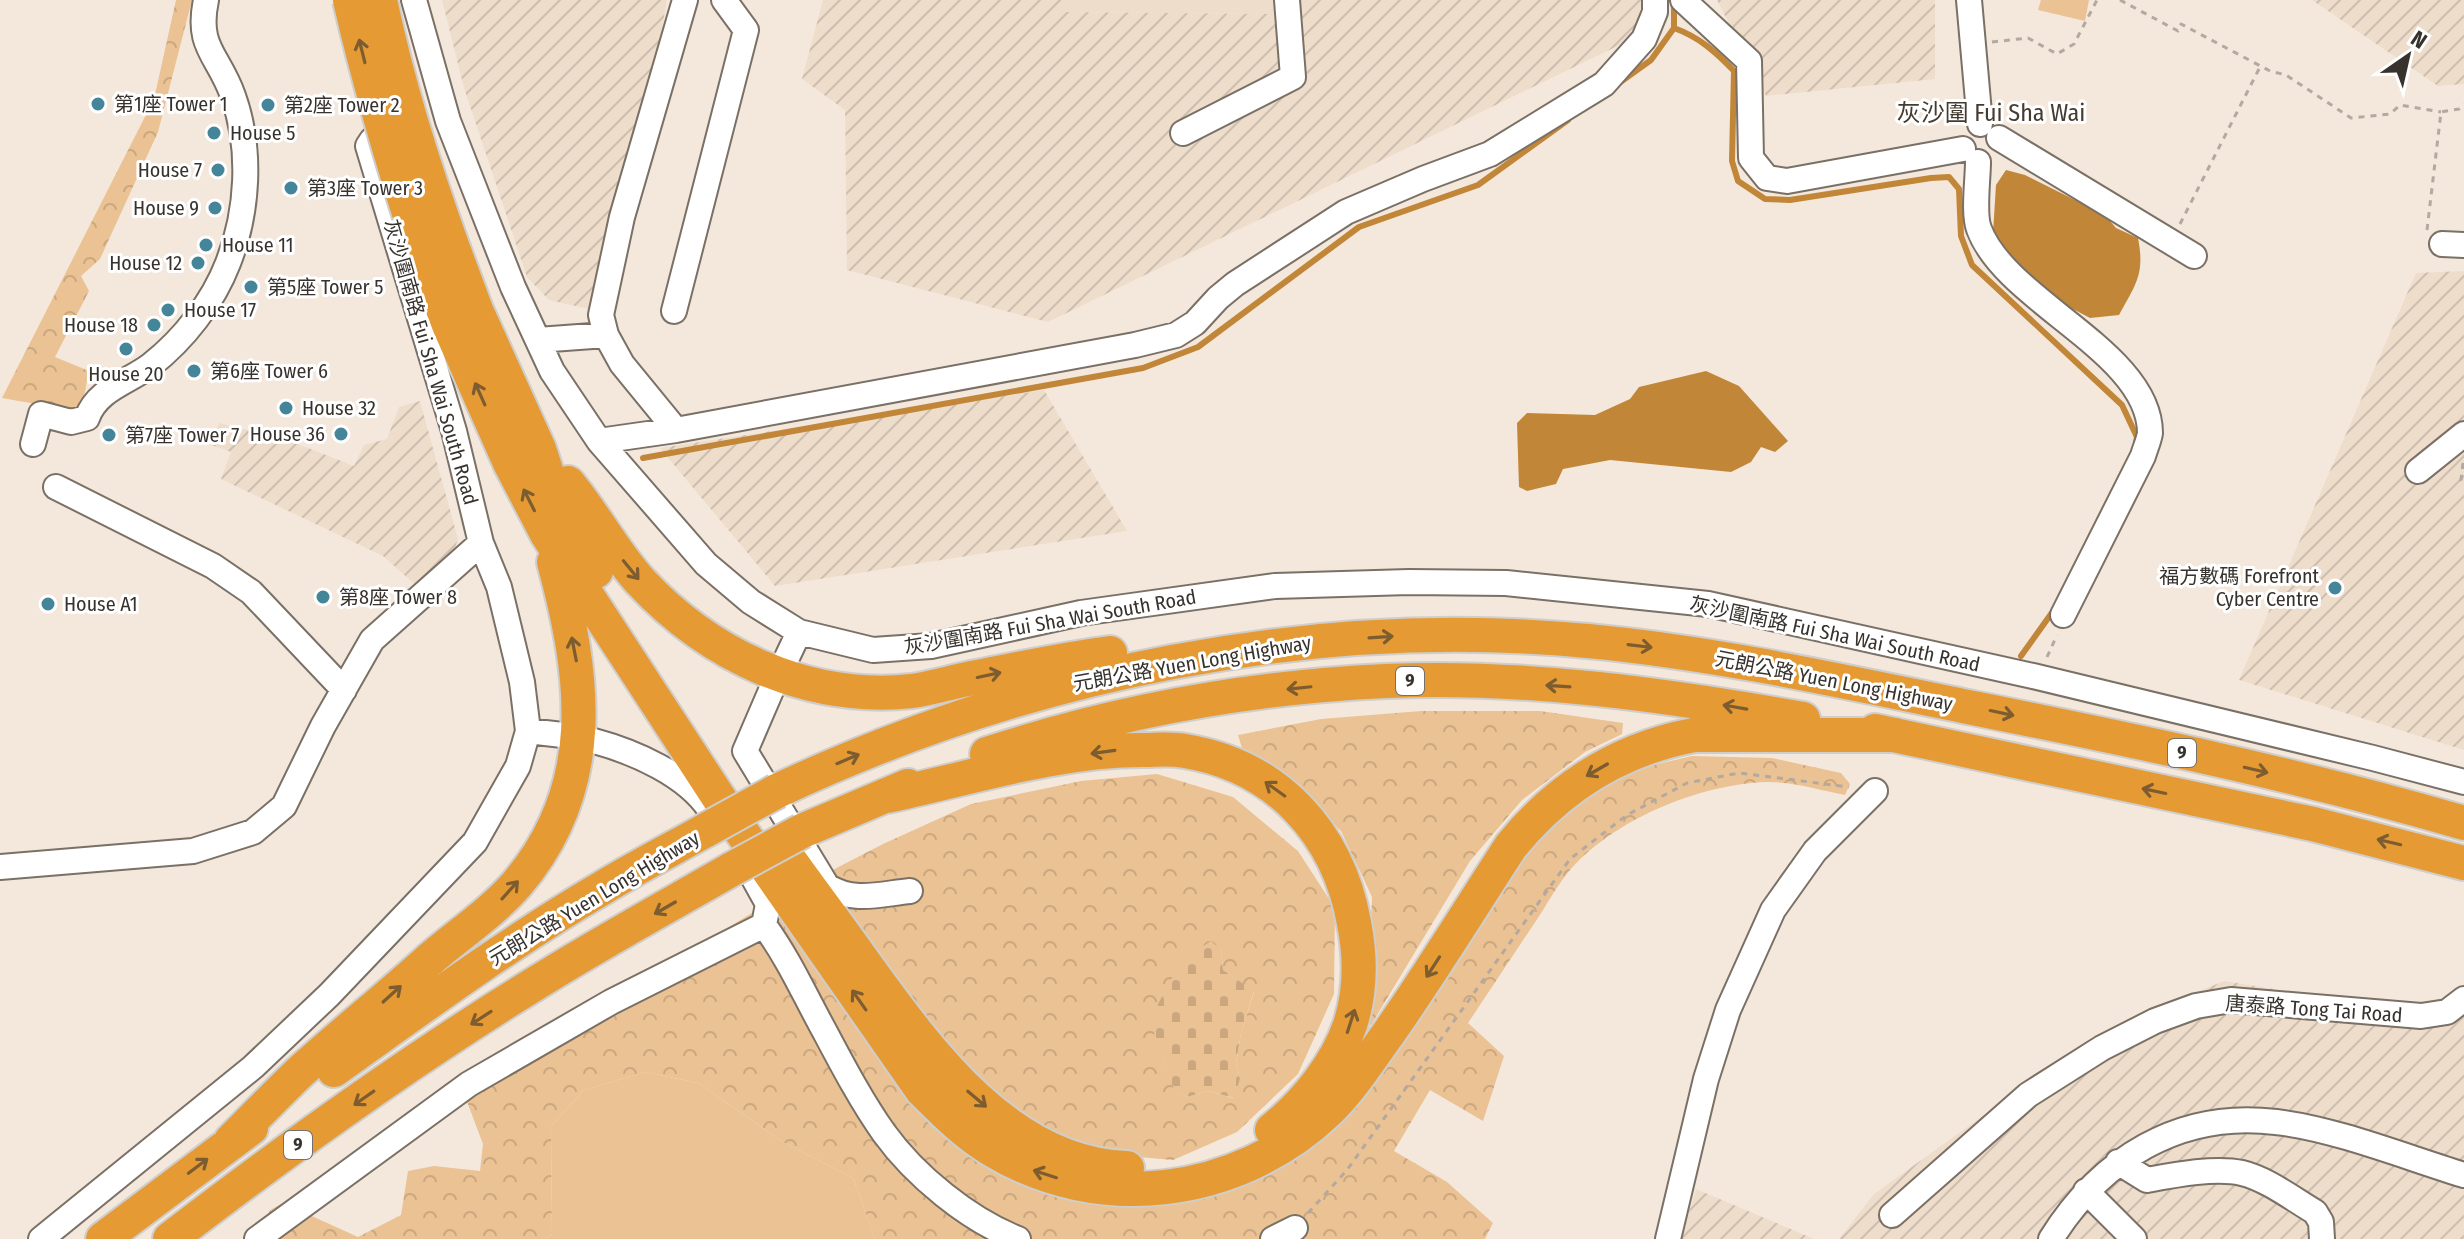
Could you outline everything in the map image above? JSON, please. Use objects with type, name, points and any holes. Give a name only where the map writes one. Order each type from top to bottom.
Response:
[{"type":"highway","points":[[350,0],[399,183],[439,255],[476,310],[539,449],[557,504],[594,569],[699,733],[922,1043],[961,1085],[1003,1119],[1056,1151],[1098,1164],[1153,1169],[1207,1160],[1259,1138],[1282,1121],[1313,1089],[1343,1043],[1356,1002],[1360,969],[1349,893],[1330,851],[1304,814],[1278,789],[1247,771],[1211,756],[1181,750],[1115,750],[1056,759],[887,796]]},
{"type":"highway","points":[[380,0],[427,179],[449,325],[511,465],[547,534],[723,805],[922,1090],[955,1123],[992,1150],[1033,1170],[1076,1184],[1122,1190],[1183,1185],[1213,1179],[1255,1163],[1294,1139],[1329,1110],[1359,1075],[1511,846],[1569,788],[1593,772],[1642,748],[1694,735],[1895,735]]},
{"type":"highway","points":[[539,449],[574,490],[625,563],[667,607],[700,633],[740,658],[794,681],[837,690],[913,691],[1034,666],[1145,648],[1275,645]]},
{"type":"highway","points":[[231,1141],[301,1072],[490,911],[522,877],[553,831],[570,784],[580,702],[576,654],[547,534]]},
{"type":"highway","name":"元朗公路 Yuen Long Highway","points":[[103,1239],[231,1141],[476,969],[602,888],[777,791],[865,752],[1092,677],[1275,645],[1436,634],[1557,638],[1668,650],[1843,682],[2146,744],[2322,784],[2464,823]]},
{"type":"highway","name":"元朗公路 Yuen Long Highway","points":[[170,1239],[441,1044],[534,984],[802,831],[948,767],[1048,734],[1158,709],[1284,690],[1387,681],[1481,681],[1692,699],[1895,735],[2313,824],[2464,863]]},
{"type":"street","points":[[33,444],[41,414],[71,422],[87,418],[97,399],[152,364],[183,336],[227,265],[240,224],[245,183],[243,141],[224,73],[204,41],[202,17],[206,0]]},
{"type":"street","points":[[414,0],[448,121]]},
{"type":"street","points":[[676,430],[622,364],[606,335],[601,315],[622,217],[685,0]]},
{"type":"street","points":[[674,311],[746,30],[724,0]]},
{"type":"street","points":[[1183,133],[1293,77],[1287,0]]},
{"type":"street","points":[[599,441],[676,430],[1176,335],[1195,323],[1235,284],[1346,212],[1490,154],[1604,84],[1644,39],[1655,12],[1655,0]]},
{"type":"street","points":[[1683,0],[1749,61],[1751,158],[1767,178],[1787,181],[1971,156]]},
{"type":"street","points":[[1969,0],[1973,44],[1990,131]]},
{"type":"street","name":"灰沙圍南路 Fui Sha Wai South Road","points":[[528,731],[522,682],[499,587],[481,543],[454,431],[368,146],[372,140],[448,121],[513,287],[552,371],[599,441],[706,564],[751,602],[799,632],[873,650],[931,646],[1081,613],[1275,586],[1506,583],[1708,604],[2033,676],[2464,782]]},
{"type":"street","points":[[2063,615],[2143,456],[2150,434],[2146,406],[2124,373],[1993,258],[1977,227],[1971,156],[1963,137],[1969,128],[1990,131],[2194,256]]},
{"type":"street","points":[[538,340],[606,335]]},
{"type":"street","points":[[2418,471],[2464,434]]},
{"type":"street","points":[[56,487],[213,566],[251,592],[344,690]]},
{"type":"street","points":[[0,867],[193,851],[253,832],[284,806],[372,640],[481,543]]},
{"type":"street","points":[[799,632],[745,751],[827,886],[841,895],[856,898],[910,891]]},
{"type":"street","points":[[41,1239],[253,1067],[329,995],[475,842],[518,766],[528,731],[582,738],[613,746],[677,777],[702,798],[766,897],[769,910],[764,925],[611,1002],[469,1084],[257,1239]]},
{"type":"street","points":[[1668,1239],[1706,1079],[1728,1010],[1773,910],[1815,851],[1875,791]]},
{"type":"street","points":[[764,925],[787,957],[825,1032],[885,1134],[928,1182],[996,1230],[1018,1239]]},
{"type":"street","name":"唐泰路 Tong Tai Road","points":[[1892,1215],[2028,1095],[2102,1048],[2155,1021],[2196,1006],[2231,1000],[2421,1016],[2447,1012],[2464,999]]},
{"type":"street","points":[[2051,1239],[2086,1191],[2118,1162],[2154,1141],[2192,1127],[2222,1122],[2255,1120],[2318,1130],[2464,1175]]},
{"type":"street","points":[[2118,1162],[2147,1180],[2176,1175],[2243,1173],[2315,1212],[2321,1219],[2322,1239]]},
{"type":"street","points":[[2086,1191],[2134,1239]]},
{"type":"path","points":[[1973,44],[2028,38],[2057,54],[2074,44],[2097,0]]},
{"type":"path","points":[[2120,0],[2178,31],[2181,24],[2261,66],[2286,75],[2351,118],[2390,114],[2400,105],[2441,112],[2459,109],[2464,104]]},
{"type":"path","points":[[2171,241],[2261,66]]},
{"type":"path","points":[[2441,112],[2452,240]]},
{"type":"path","points":[[2464,462],[2461,465],[2461,480],[2464,486]]},
{"type":"path","points":[[2033,676],[2051,651],[2063,615]]},
{"type":"path","points":[[1284,1234],[1347,1170],[1570,859],[1627,815],[1687,783],[1739,773],[1875,791]]},
{"type":"shaded area","points":[[442,0],[667,0],[654,75],[593,310],[549,300],[527,277],[464,88]]},
{"type":"shaded area","points":[[823,0],[1061,0],[1061,12],[1276,14],[1276,0],[1643,0],[1643,11],[1632,39],[1048,322],[847,270],[845,110],[802,79]]},
{"type":"shaded area","points":[[1061,0],[1276,0],[1277,14],[1061,12]]},
{"type":"shaded area","points":[[1717,0],[1935,0],[1935,79],[1766,96]]},
{"type":"shaded area","points":[[2312,0],[2464,0],[2464,84],[2438,86]]},
{"type":"shaded area","points":[[2006,170],[2025,175],[2105,215],[2116,228],[2138,238],[2140,270],[2119,315],[2090,318],[2052,298],[2014,263],[1993,233],[1996,185]]},
{"type":"shaded area","points":[[2464,271],[2464,750],[2239,680],[2416,273]]},
{"type":"shaded area","points":[[1706,371],[1739,386],[1788,441],[1775,452],[1761,447],[1751,462],[1731,472],[1610,460],[1563,469],[1556,484],[1527,491],[1519,487],[1517,423],[1527,413],[1595,415],[1630,399],[1639,387]]},
{"type":"shaded area","points":[[1044,390],[1127,531],[775,586],[660,448]]},
{"type":"shaded area","points":[[420,401],[458,539],[452,557],[419,588],[383,556],[221,479],[231,452],[211,445],[219,423],[285,439],[354,466],[364,445],[387,439],[399,407]]},
{"type":"shaded area","points":[[2224,981],[2436,1015],[2464,1014],[2464,1239],[1839,1239],[1874,1194],[2019,1090],[2148,1012]]},
{"type":"shaded area","points":[[1696,1189],[1814,1239],[1681,1239]]},
{"type":"green space","points":[[176,0],[192,0],[158,132],[100,259],[81,276],[89,291],[55,357],[89,371],[81,412],[2,398],[154,99]]},
{"type":"green space","points":[[2041,0],[2089,0],[2085,21],[2038,10]]},
{"type":"green space","points":[[1421,711],[1540,711],[1623,723],[1622,734],[1585,752],[1522,800],[1470,861],[1371,1025],[1360,1021],[1369,967],[1372,897],[1341,831],[1297,790],[1242,748],[1238,735],[1321,719]]},
{"type":"green space","points":[[1692,756],[1772,758],[1841,773],[1850,784],[1845,795],[1767,782],[1741,784],[1685,798],[1631,822],[1606,838],[1566,875],[1468,1023],[1504,1056],[1483,1121],[1430,1090],[1394,1151],[1447,1182],[1493,1223],[1485,1239],[875,1239],[853,1178],[783,1142],[698,1083],[645,1072],[584,1090],[551,1126],[552,1234],[545,1239],[247,1239],[257,1238],[270,1210],[283,1203],[358,1237],[401,1215],[408,1171],[434,1166],[480,1171],[483,1144],[463,1091],[778,897],[875,1040],[1146,1202],[1291,1140],[1548,820],[1611,775]]},
{"type":"green space","points":[[1157,774],[1233,797],[1298,851],[1335,908],[1334,994],[1298,1074],[1237,1132],[1173,1160],[1103,1154],[1033,1129],[973,1076],[819,877],[971,804],[1081,781]],"holes":[[[1221,950],[1223,970],[1254,992],[1241,1033],[1236,1063],[1240,1079],[1233,1098],[1208,1091],[1187,1097],[1175,1091],[1163,1053]]]},
{"type":"green space","points":[[1211,941],[1221,950],[1223,970],[1254,991],[1241,1033],[1236,1063],[1240,1079],[1234,1098],[1208,1091],[1187,1097],[1174,1091],[1163,1053],[1153,1044],[1158,1004],[1181,961]]},
{"type":"green space","points":[[645,1072],[698,1083],[783,1142],[853,1178],[875,1239],[545,1239],[552,1234],[551,1126],[584,1090]]},
{"type":"waterway","points":[[1619,83],[1651,60],[1674,28],[1674,2]]},
{"type":"waterway","points":[[1674,28],[1707,46],[1734,71],[1732,161],[1738,181],[1765,199],[1790,200],[1949,177],[1959,189],[1961,236],[1972,265],[2122,405],[2137,437],[2136,444]]},
{"type":"waterway","points":[[643,458],[1143,368],[1198,347],[1359,227],[1478,185],[1568,120]]},
{"type":"waterway","points":[[2021,656],[2056,607]]},
{"type":"place","name":"第1座 Tower 1","points":[[98,104]]},
{"type":"place","name":"第2座 Tower 2","points":[[268,105]]},
{"type":"place","name":"House 5","points":[[214,133]]},
{"type":"place","name":"House 7","points":[[218,170]]},
{"type":"place","name":"第3座 Tower 3","points":[[291,188]]},
{"type":"place","name":"House 9","points":[[215,208]]},
{"type":"place","name":"House 11","points":[[206,245]]},
{"type":"place","name":"House 12","points":[[198,263]]},
{"type":"place","name":"第5座 Tower 5","points":[[251,287]]},
{"type":"place","name":"House 17","points":[[168,310]]},
{"type":"place","name":"House 18","points":[[154,325]]},
{"type":"place","name":"House 20","points":[[126,349]]},
{"type":"place","name":"第6座 Tower 6","points":[[194,371]]},
{"type":"place","name":"House 32","points":[[286,408]]},
{"type":"place","name":"House 36","points":[[341,434]]},
{"type":"place","name":"第7座 Tower 7","points":[[109,435]]},
{"type":"place","name":"福方數碼 Forefront Cyber Centre","points":[[2335,588]]},
{"type":"place","name":"第8座 Tower 8","points":[[323,597]]},
{"type":"place","name":"House A1","points":[[48,604]]},
{"type":"district","name":"灰沙圍 Fui Sha Wai","points":[[1991,113]]}]
